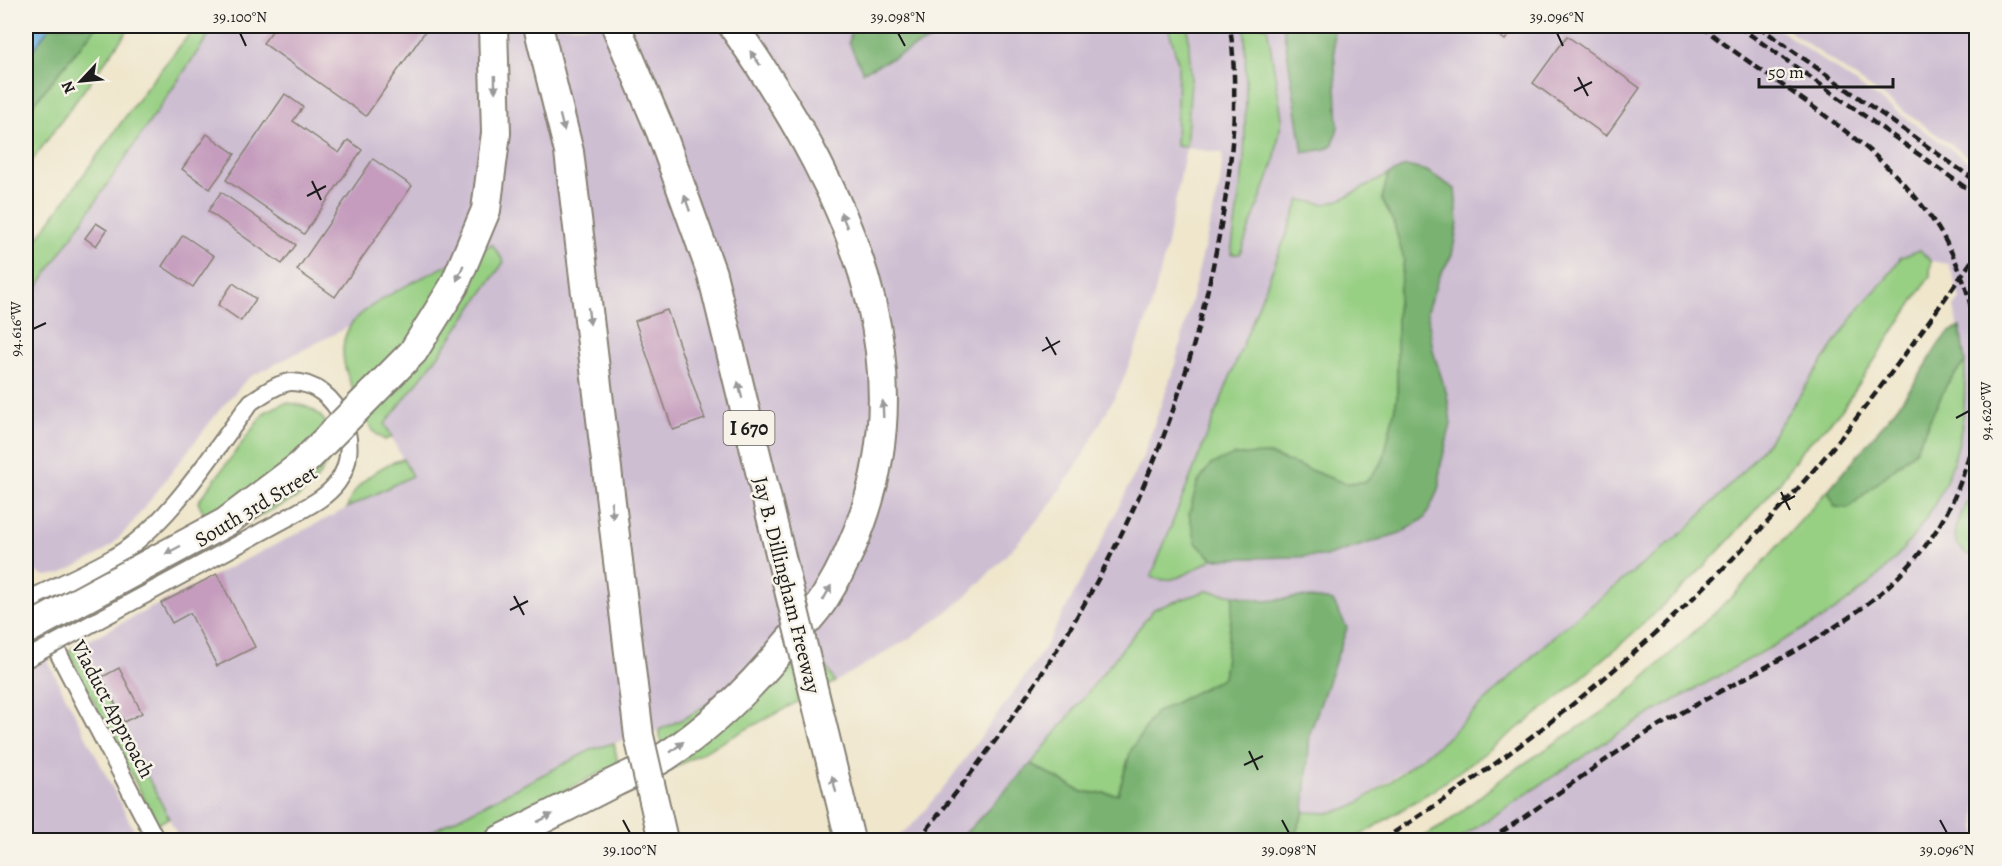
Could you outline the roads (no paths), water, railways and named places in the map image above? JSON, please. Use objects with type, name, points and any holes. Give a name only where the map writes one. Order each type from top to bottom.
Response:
[{"type":"highway","points":[[26,630],[226,522],[300,466],[413,352],[454,286],[486,210],[496,133],[493,26]]},
{"type":"highway","points":[[538,26],[569,152],[639,736],[663,840]]},
{"type":"highway","name":"Jay B. Dillingham Freeway","points":[[616,26],[662,132],[712,274],[850,840]]},
{"type":"highway","points":[[500,840],[666,756],[727,707],[762,673],[822,602],[851,550],[871,498],[884,422],[881,346],[863,267],[819,165],[778,90],[733,26]]},
{"type":"street","name":"South 3rd Street","points":[[26,659],[324,497],[337,483],[348,465],[351,445],[347,428],[335,406],[323,394],[291,382],[270,390],[251,402],[170,508],[149,530],[116,556],[30,599]]},
{"type":"street","name":"Viaduct Approach","points":[[30,599],[156,840]]},
{"type":"water","points":[[26,26],[50,26],[26,60]]},
{"type":"railway","points":[[918,840],[972,772],[1066,636],[1106,565],[1141,492],[1171,416],[1196,336],[1216,251],[1226,195],[1234,111],[1230,26]]},
{"type":"railway","points":[[1701,26],[1832,121],[1872,153],[1909,189],[1939,230],[1962,278],[1976,333]]},
{"type":"railway","points":[[1738,26],[1976,195]]},
{"type":"railway","points":[[1758,26],[1976,181]]},
{"type":"railway","points":[[1382,840],[1441,802],[1553,720],[1659,630],[1710,581],[1759,531],[1829,452],[1894,369],[1976,255]]},
{"type":"railway","points":[[1489,840],[1596,766],[1662,724],[1814,640],[1860,609],[1901,574],[1935,532],[1961,481],[1976,420]]}]
